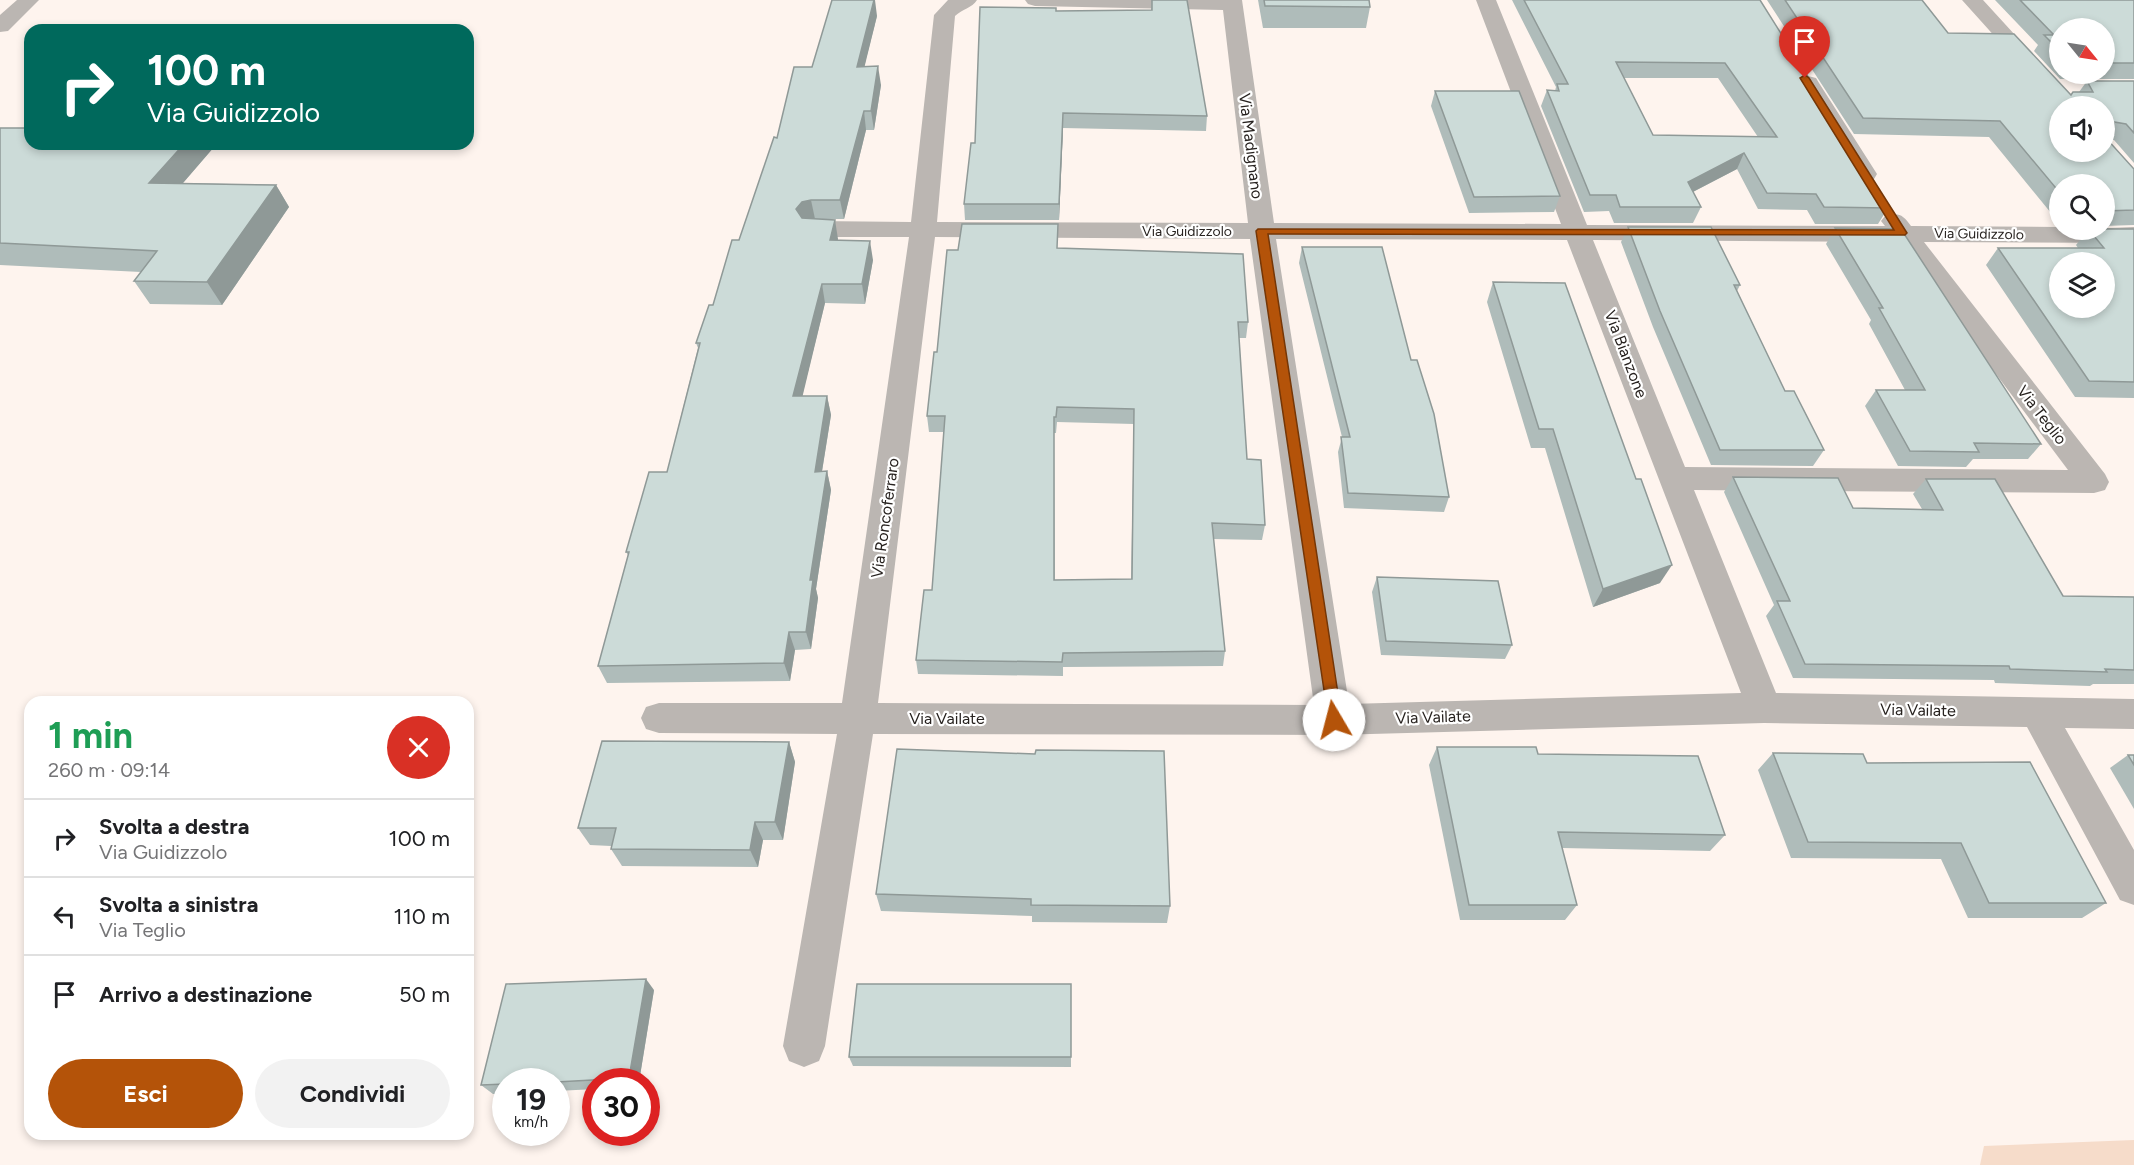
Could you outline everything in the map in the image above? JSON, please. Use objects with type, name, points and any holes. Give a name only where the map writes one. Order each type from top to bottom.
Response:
[{"type":"street","points":[[0,26],[29,0]]},
{"type":"street","name":"Via Roncoferraro","points":[[804,1046],[858,718],[923,230],[945,15],[954,5],[967,0]]},
{"type":"street","points":[[1035,0],[1232,2]]},
{"type":"street","name":"Via Bianzone","points":[[1486,0],[1764,708]]},
{"type":"street","points":[[1972,0],[2060,96]]},
{"type":"street","name":"Via Madignano","points":[[1232,2],[1262,231],[1334,720]]},
{"type":"street","name":"Via Teglio","points":[[1675,478],[2094,482],[1901,233],[1794,61]]},
{"type":"street","points":[[2053,88],[2088,88]]},
{"type":"street","name":"Via Guidizzolo","points":[[815,229],[2134,236]]},
{"type":"street","name":"Via Vailate","points":[[659,717],[1334,720],[1764,708],[2134,714]]},
{"type":"street","points":[[2037,712],[2134,887]]},
{"type":"shaded area","points":[[2134,1140],[2134,1165],[1980,1165],[1984,1146]]},
{"type":"building","points":[[832,0],[874,0],[857,67],[878,66],[871,111],[864,111],[840,200],[811,200],[802,202],[796,209],[802,218],[835,220],[830,240],[870,241],[862,284],[822,284],[793,396],[827,396],[815,472],[827,471],[810,580],[813,580],[806,632],[789,632],[784,663],[598,666],[629,552],[626,552],[649,472],[667,472],[700,343],[696,343],[709,305],[713,305],[732,240],[739,240],[774,137],[777,138],[794,67],[812,67]]},
{"type":"building","points":[[1152,0],[1187,0],[1207,116],[1063,113],[1059,204],[964,204],[971,143],[975,143],[980,7],[1056,8],[1056,11],[1152,10]]},
{"type":"building","points":[[1264,0],[1369,0],[1370,7],[1265,6]]},
{"type":"building","points":[[1524,0],[1760,0],[1834,118],[1829,118],[1888,208],[1824,207],[1816,194],[1767,193],[1744,153],[1688,182],[1701,207],[1620,207],[1616,195],[1590,195],[1547,90],[1559,91],[1557,84],[1568,84]],"holes":[[[1616,62],[1725,63],[1777,137],[1653,135]]]},
{"type":"building","points":[[1785,0],[1922,0],[1948,33],[2014,34],[2049,71],[2049,84],[2061,84],[2071,95],[2073,92],[2093,92],[2089,84],[2134,81],[2134,133],[2126,124],[2115,122],[2115,96],[2049,96],[2049,162],[2115,162],[2115,148],[2134,169],[2134,210],[2115,211],[2115,174],[2049,174],[2049,180],[2000,121],[1863,118]]},
{"type":"building","points":[[2020,0],[2134,0],[2134,63],[2115,63],[2115,18],[2049,18],[2049,30]]},
{"type":"building","points":[[1435,91],[1519,91],[1560,196],[1474,197]]},
{"type":"building","points":[[0,128],[24,128],[24,150],[179,150],[149,183],[276,185],[207,282],[134,281],[157,251],[0,243]]},
{"type":"building","points":[[962,224],[1058,224],[1057,248],[1243,254],[1248,322],[1238,322],[1247,459],[1261,460],[1265,525],[1212,523],[1225,651],[1063,653],[1062,662],[916,660],[924,590],[932,590],[945,416],[927,416],[934,352],[937,352],[947,250],[958,250]],"holes":[[[1057,407],[1134,409],[1132,579],[1054,580],[1054,417],[1056,417]]]},
{"type":"building","points":[[1628,227],[1711,227],[1740,285],[1734,285],[1785,391],[1794,391],[1824,450],[1720,450],[1660,311]]},
{"type":"building","points":[[1835,228],[1901,229],[2041,444],[1974,443],[1979,452],[1910,451],[1876,390],[1925,390],[1879,308],[1883,308]]},
{"type":"building","points":[[2115,229],[2134,229],[2134,382],[2089,381],[1998,248],[2104,248],[2097,240],[2115,240]]},
{"type":"building","points":[[1302,247],[1382,247],[1411,360],[1417,360],[1434,414],[1449,497],[1348,493],[1341,437],[1350,437]]},
{"type":"building","points":[[1493,282],[1565,283],[1636,479],[1641,479],[1672,565],[1603,589],[1553,429],[1539,429]]},
{"type":"building","points":[[1733,477],[1838,478],[1853,508],[1943,510],[1926,479],[1995,479],[2063,596],[2134,597],[2134,670],[2105,669],[2107,672],[2010,669],[2009,666],[1805,664],[1777,601],[1790,601]]},
{"type":"building","points":[[1377,577],[1498,581],[1512,645],[1386,641]]},
{"type":"building","points":[[602,741],[789,742],[775,822],[755,822],[750,850],[611,849],[616,828],[578,828]]},
{"type":"building","points":[[1437,747],[1536,747],[1538,754],[1698,756],[1725,835],[1558,832],[1577,905],[1469,905]]},
{"type":"building","points":[[897,749],[1035,754],[1036,750],[1164,751],[1170,906],[1031,905],[1031,899],[876,894]]},
{"type":"building","points":[[1773,753],[1863,754],[1867,763],[2030,762],[2106,903],[1989,903],[1961,843],[1808,842]]},
{"type":"building","points":[[2128,755],[2134,755],[2134,765]]},
{"type":"building","points":[[646,979],[631,1068],[582,1068],[582,1081],[570,1081],[570,1068],[492,1068],[492,1085],[481,1085],[506,984]]},
{"type":"building","points":[[857,984],[1071,984],[1071,1057],[849,1057]]},
{"type":"route","points":[[1334,720],[1262,231],[1901,233],[1805,78]]}]
